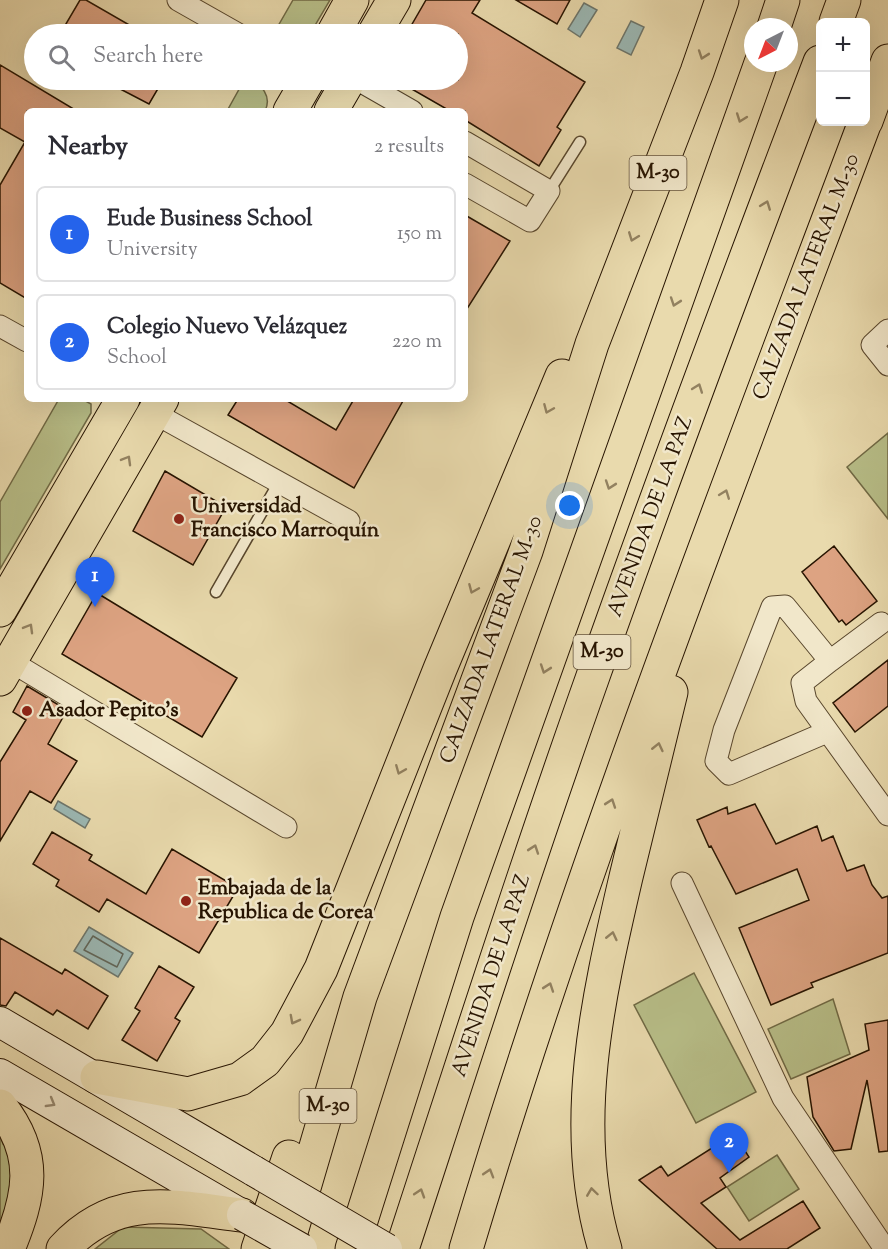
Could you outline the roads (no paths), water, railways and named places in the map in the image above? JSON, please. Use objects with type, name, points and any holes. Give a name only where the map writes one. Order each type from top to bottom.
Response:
[{"type":"main road","points":[[339,24],[352,0]]},
{"type":"main road","points":[[380,24],[394,0]]},
{"type":"main road","name":"CALZADA LATERAL M-30","points":[[287,1249],[360,997],[526,551],[592,345],[697,72],[722,0]]},
{"type":"main road","points":[[777,18],[783,0]]},
{"type":"main road","points":[[837,18],[844,0]]},
{"type":"main road","name":"CALZADA LATERAL M-30","points":[[870,108],[887,65]]},
{"type":"main road","name":"M-30","points":[[352,1249],[457,917],[758,72]]},
{"type":"main road","name":"AVENIDA DE LA PAZ","points":[[402,1249],[501,946],[592,680],[728,303],[816,72]]},
{"type":"main road","points":[[292,108],[302,90]]},
{"type":"main road","points":[[334,108],[344,90]]},
{"type":"main road","name":"CALZADA LATERAL M-30","points":[[466,1249],[509,1106],[617,785],[863,126]]},
{"type":"main road","points":[[97,1077],[188,1094],[240,1079],[265,1061],[287,1033],[321,969],[440,669],[562,376],[592,345]]},
{"type":"main road","points":[[0,610],[121,402]]},
{"type":"main road","points":[[5,670],[158,406]]},
{"type":"main road","points":[[605,1249],[591,1192],[588,1152],[593,1046],[601,984],[705,548]]},
{"type":"main road","points":[[258,1249],[320,1068],[360,997]]},
{"type":"main road","points":[[0,1022],[387,1249]]},
{"type":"main road","points":[[0,1074],[302,1249]]},
{"type":"main road","points":[[0,1106],[10,1119],[22,1143],[27,1170],[27,1195],[8,1249]]},
{"type":"main road","points":[[63,1249],[72,1239],[96,1223],[124,1209],[168,1206],[242,1215]]},
{"type":"street","points":[[178,0],[220,24]]},
{"type":"street","points":[[375,90],[407,108]]},
{"type":"street","points":[[468,144],[549,191],[530,221],[468,186]]},
{"type":"street","points":[[0,326],[24,339]]},
{"type":"street","points":[[888,330],[872,345],[888,365]]},
{"type":"street","points":[[158,406],[278,484],[349,522]]},
{"type":"street","points":[[827,732],[729,774],[717,761],[724,730],[772,607],[785,606],[830,662]]},
{"type":"street","points":[[881,622],[802,683],[806,701],[888,815]]},
{"type":"street","points":[[5,670],[286,827]]},
{"type":"street","points":[[682,883],[783,1098],[884,1245]]},
{"type":"lane","points":[[549,191],[580,142]]},
{"type":"lane","points":[[216,592],[278,484]]},
{"type":"water","points":[[584,3],[597,10],[580,37],[568,29]]},
{"type":"water","points":[[631,21],[644,27],[631,55],[617,48]]},
{"type":"water","points":[[58,801],[90,819],[85,828],[54,809]]},
{"type":"water","points":[[89,927],[133,953],[118,977],[74,951]]},
{"type":"place","name":"Universidad Francisco Marroquín","points":[[179,519]]},
{"type":"place","name":"Eude Business School","points":[[95,607]]},
{"type":"place","name":"Asador Pepito's","points":[[27,711]]},
{"type":"place","name":"Embajada de la Republica de Corea","points":[[186,901]]},
{"type":"place","name":"Colegio Nuevo Velázquez","points":[[729,1173]]}]
